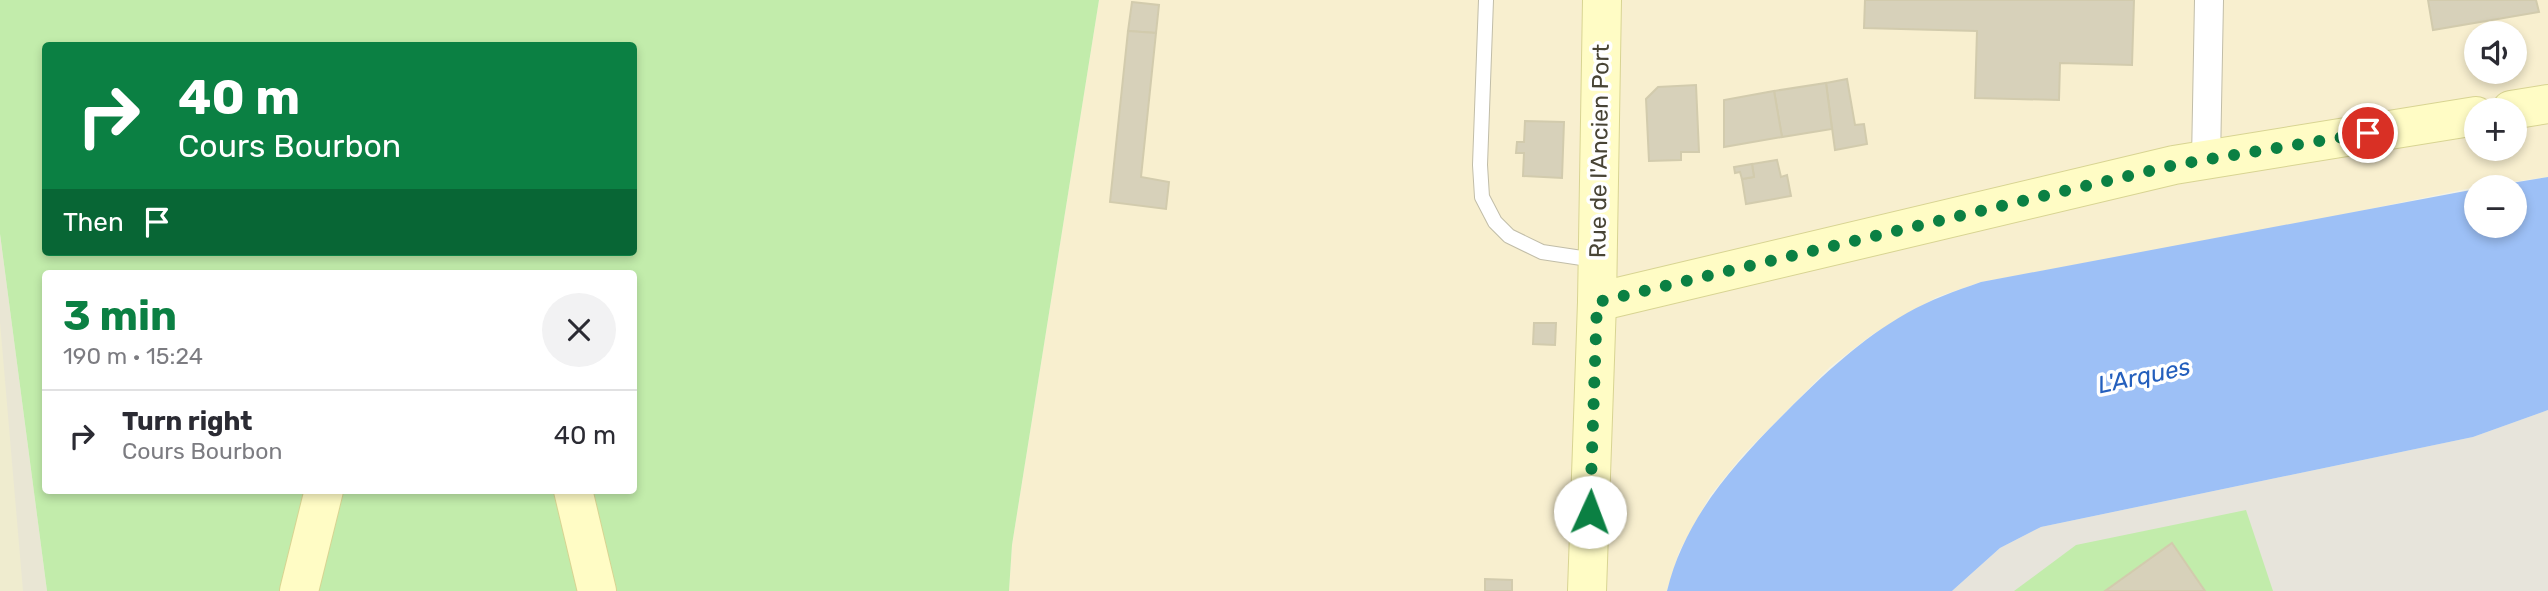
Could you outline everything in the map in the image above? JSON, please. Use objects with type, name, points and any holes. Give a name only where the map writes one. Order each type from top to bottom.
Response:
[{"type":"main road","name":"Rue de l'Ancien Port","points":[[1587,591],[1597,302],[1602,0]]},
{"type":"main road","points":[[2527,107],[2548,104]]},
{"type":"main road","points":[[1597,302],[2174,165],[2464,118]]},
{"type":"main road","points":[[299,591],[323,494]]},
{"type":"main road","points":[[574,494],[597,591]]},
{"type":"street","points":[[2206,159],[2209,0]]},
{"type":"lane","points":[[1486,0],[1480,165],[1482,197],[1495,222],[1509,236],[1542,252],[1596,261]]},
{"type":"shaded area","points":[[1099,0],[2548,0],[2548,177],[2527,180],[2527,175],[2464,175],[2464,189],[2273,229],[1981,282],[1937,297],[1873,334],[1830,367],[1743,455],[1710,496],[1679,552],[1667,591],[1009,591],[1012,545]]},
{"type":"shaded area","points":[[0,234],[47,591],[0,591]]},
{"type":"shaded area","points":[[0,322],[23,591],[0,591]]},
{"type":"shaded area","points":[[2548,410],[2548,591],[1952,591],[2000,548],[2041,527],[2473,437]]},
{"type":"green space","points":[[0,0],[1099,0],[1012,545],[1009,591],[47,591],[0,234]]},
{"type":"green space","points":[[2246,510],[2273,591],[2014,591],[2076,545]]},
{"type":"water","name":"L'Arques","points":[[2548,177],[2548,410],[2473,437],[2041,527],[2000,548],[1952,591],[1667,591],[1686,539],[1699,515],[1731,471],[1801,397],[1844,358],[1890,323],[1925,304],[1981,282],[2464,191],[2464,238],[2527,238],[2527,180]]},
{"type":"building","points":[[1865,0],[2134,0],[2132,65],[2060,63],[2059,100],[1975,98],[1977,31],[1864,28]]},
{"type":"building","points":[[2428,0],[2536,0],[2539,12],[2486,21],[2464,21],[2464,25],[2433,30]]},
{"type":"building","points":[[1132,2],[1159,5],[1156,33],[1128,31]]},
{"type":"building","points":[[1128,31],[1156,33],[1141,177],[1169,182],[1166,209],[1110,202]]},
{"type":"building","points":[[1847,79],[1855,125],[1864,124],[1867,144],[1835,150],[1826,83]]},
{"type":"building","points":[[1826,83],[1832,129],[1782,137],[1774,91]]},
{"type":"building","points":[[1696,85],[1699,152],[1681,152],[1681,160],[1649,161],[1646,99],[1658,87]]},
{"type":"building","points":[[1774,91],[1782,137],[1724,147],[1724,100]]},
{"type":"building","points":[[1525,121],[1564,122],[1562,178],[1523,176],[1524,153],[1516,153],[1517,142],[1524,142]]},
{"type":"building","points":[[1777,160],[1781,177],[1787,175],[1791,196],[1746,204],[1742,179],[1754,177],[1752,164]]},
{"type":"building","points":[[1752,164],[1754,177],[1742,179],[1740,172],[1735,173],[1734,167]]},
{"type":"building","points":[[1534,323],[1556,323],[1555,345],[1533,344]]},
{"type":"building","points":[[2172,543],[2205,591],[2105,591]]},
{"type":"building","points":[[1485,579],[1512,580],[1512,591],[1485,591]]},
{"type":"route","points":[[1590,512],[1597,302],[2174,165],[2368,133]]}]
